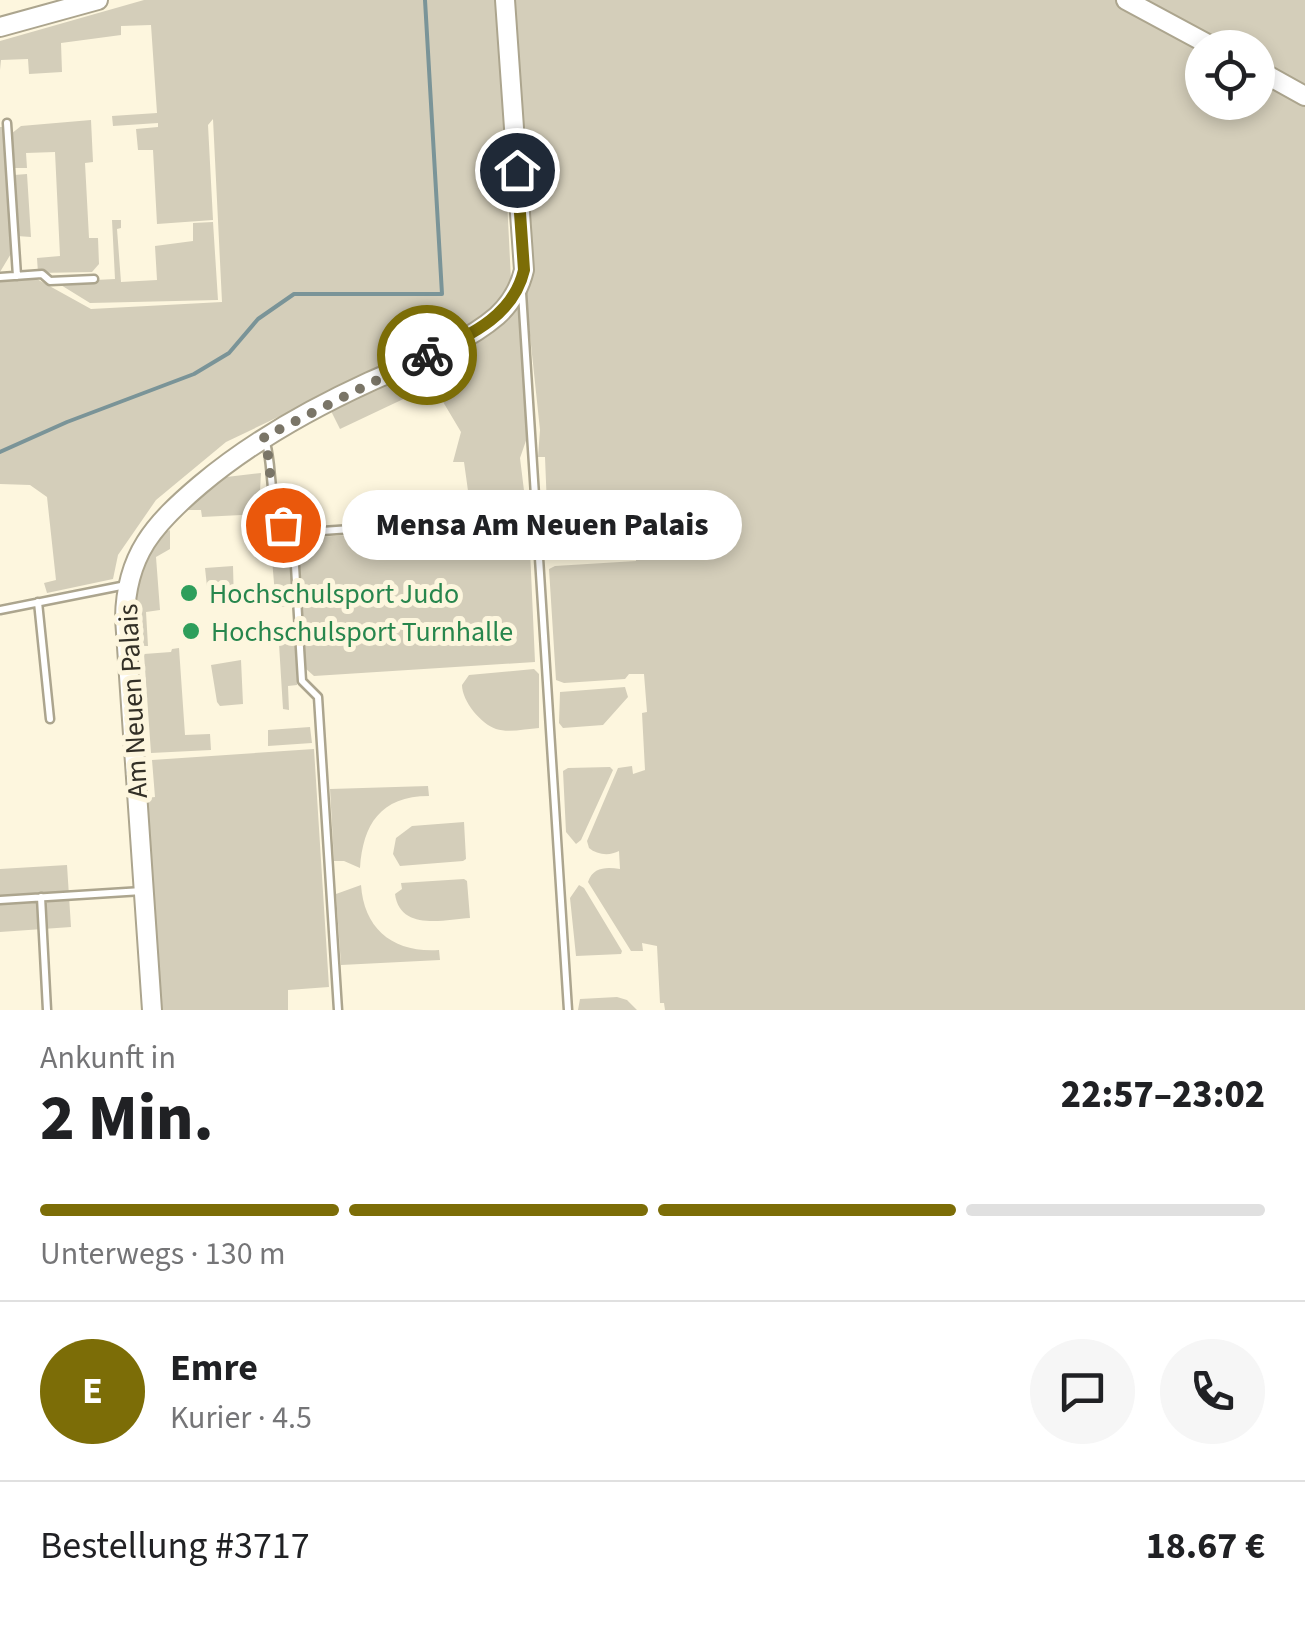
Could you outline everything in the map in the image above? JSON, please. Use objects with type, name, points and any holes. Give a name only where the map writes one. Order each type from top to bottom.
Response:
[{"type":"street","points":[[0,27],[98,0]]},
{"type":"street","points":[[505,0],[523,250],[520,283]]},
{"type":"street","points":[[1126,0],[1185,32]]},
{"type":"street","points":[[1275,79],[1305,96]]},
{"type":"street","name":"Am Neuen Palais","points":[[152,1010],[125,618],[128,584],[146,538],[235,456],[264,437],[479,329],[501,312],[520,283]]},
{"type":"lane","points":[[7,123],[17,276]]},
{"type":"lane","points":[[0,277],[42,274],[50,281],[94,278]]},
{"type":"lane","points":[[520,283],[568,1010]]},
{"type":"lane","points":[[264,437],[270,456],[273,502],[283,525],[293,533],[538,516]]},
{"type":"lane","points":[[293,533],[302,681],[318,697],[338,1010]]},
{"type":"lane","points":[[0,610],[128,584]]},
{"type":"lane","points":[[38,602],[50,719]]},
{"type":"lane","points":[[0,900],[144,891]]},
{"type":"lane","points":[[42,898],[47,1010]]},
{"type":"shaded area","points":[[144,0],[497,0],[511,280],[494,309],[475,323],[226,442],[156,500],[118,555],[113,579],[47,593],[44,583],[56,580],[47,497],[30,485],[0,484],[0,280],[35,278],[91,309],[222,302],[213,119],[208,125],[213,220],[157,224],[153,150],[138,150],[136,129],[158,127],[158,123],[113,126],[112,116],[157,113],[151,25],[121,26],[121,35],[61,43],[62,72],[29,74],[28,59],[1,60],[0,70],[0,41]]},
{"type":"shaded area","points":[[513,0],[1305,0],[1305,1010],[665,1010],[664,1003],[660,1003],[657,946],[642,943],[643,951],[631,951],[588,882],[601,869],[620,869],[619,851],[600,853],[589,848],[587,841],[618,768],[632,766],[633,774],[645,770],[644,674],[629,674],[625,679],[564,683],[556,680],[549,569],[636,561],[636,555],[554,560],[549,557],[545,457],[538,457],[540,430],[525,288]]},
{"type":"shaded area","points":[[91,120],[93,162],[85,163],[89,238],[98,238],[99,264],[92,272],[38,273],[37,258],[60,256],[55,152],[26,153],[27,168],[13,168],[11,134],[21,126]]},
{"type":"shaded area","points":[[0,127],[4,127],[12,252],[0,272]]},
{"type":"shaded area","points":[[27,174],[31,237],[17,236],[14,175]]},
{"type":"shaded area","points":[[112,220],[121,220],[121,228],[117,229],[121,282],[157,280],[155,246],[193,241],[193,223],[213,222],[218,300],[90,303],[56,282],[115,279]]},
{"type":"shaded area","points":[[518,306],[529,432],[520,458],[527,515],[480,518],[475,501],[469,498],[464,462],[453,462],[461,432],[433,385],[340,429],[329,407],[456,352],[501,323]]},
{"type":"shaded area","points":[[261,473],[260,492],[266,493],[267,498],[259,505],[259,514],[202,517],[201,510],[185,510],[218,478]]},
{"type":"shaded area","points":[[526,522],[535,662],[314,676],[305,668],[298,547],[305,538]]},
{"type":"shaded area","points":[[170,530],[170,549],[156,557],[160,610],[146,612],[148,646],[143,646],[141,626],[132,626],[137,586],[151,546]]},
{"type":"shaded area","points":[[288,545],[294,606],[276,607],[271,547]]},
{"type":"shaded area","points":[[233,566],[234,603],[209,605],[205,568]]},
{"type":"shaded area","points":[[296,642],[297,685],[288,686],[289,710],[283,709],[279,644]]},
{"type":"shaded area","points":[[179,648],[185,735],[210,734],[211,750],[151,753],[144,654]]},
{"type":"shaded area","points":[[241,660],[243,704],[220,706],[211,665]]},
{"type":"shaded area","points":[[534,669],[539,674],[539,728],[496,729],[479,717],[465,698],[462,685],[469,675]]},
{"type":"shaded area","points":[[625,687],[628,697],[603,725],[563,728],[559,723],[560,692]]},
{"type":"shaded area","points":[[310,727],[312,743],[268,746],[268,730]]},
{"type":"shaded area","points":[[314,749],[329,987],[288,990],[288,1010],[159,1010],[146,798],[155,797],[152,760]]},
{"type":"shaded area","points":[[610,767],[613,770],[576,844],[566,832],[563,771]]},
{"type":"shaded area","points":[[428,786],[429,796],[398,801],[377,816],[365,839],[360,868],[334,861],[330,789]]},
{"type":"shaded area","points":[[464,822],[463,861],[400,866],[393,854],[396,838],[412,826]]},
{"type":"shaded area","points":[[67,865],[71,927],[0,932],[0,869]]},
{"type":"shaded area","points":[[464,879],[470,918],[414,918],[405,914],[395,894],[402,889],[401,883]]},
{"type":"shaded area","points":[[361,885],[368,914],[384,935],[408,947],[439,950],[440,960],[341,965],[336,894]]},
{"type":"shaded area","points":[[579,885],[621,954],[576,956],[570,898]]},
{"type":"shaded area","points":[[617,997],[637,1010],[578,1010],[580,999]]},
{"type":"waterway","points":[[0,452],[194,374],[229,353],[258,319],[294,294],[442,294],[425,0]]},
{"type":"way so far","points":[[283,525],[273,502],[270,456],[264,437],[427,355]]},
{"type":"place","name":"Mensa Am Neuen Palais","points":[[283,525]]},
{"type":"place","name":"Hochschulsport Judo","points":[[189,593]]},
{"type":"place","name":"Hochschulsport Turnhalle","points":[[191,631]]},
{"type":"route","points":[[427,355],[494,319],[520,283],[524,270],[517,170]]}]
